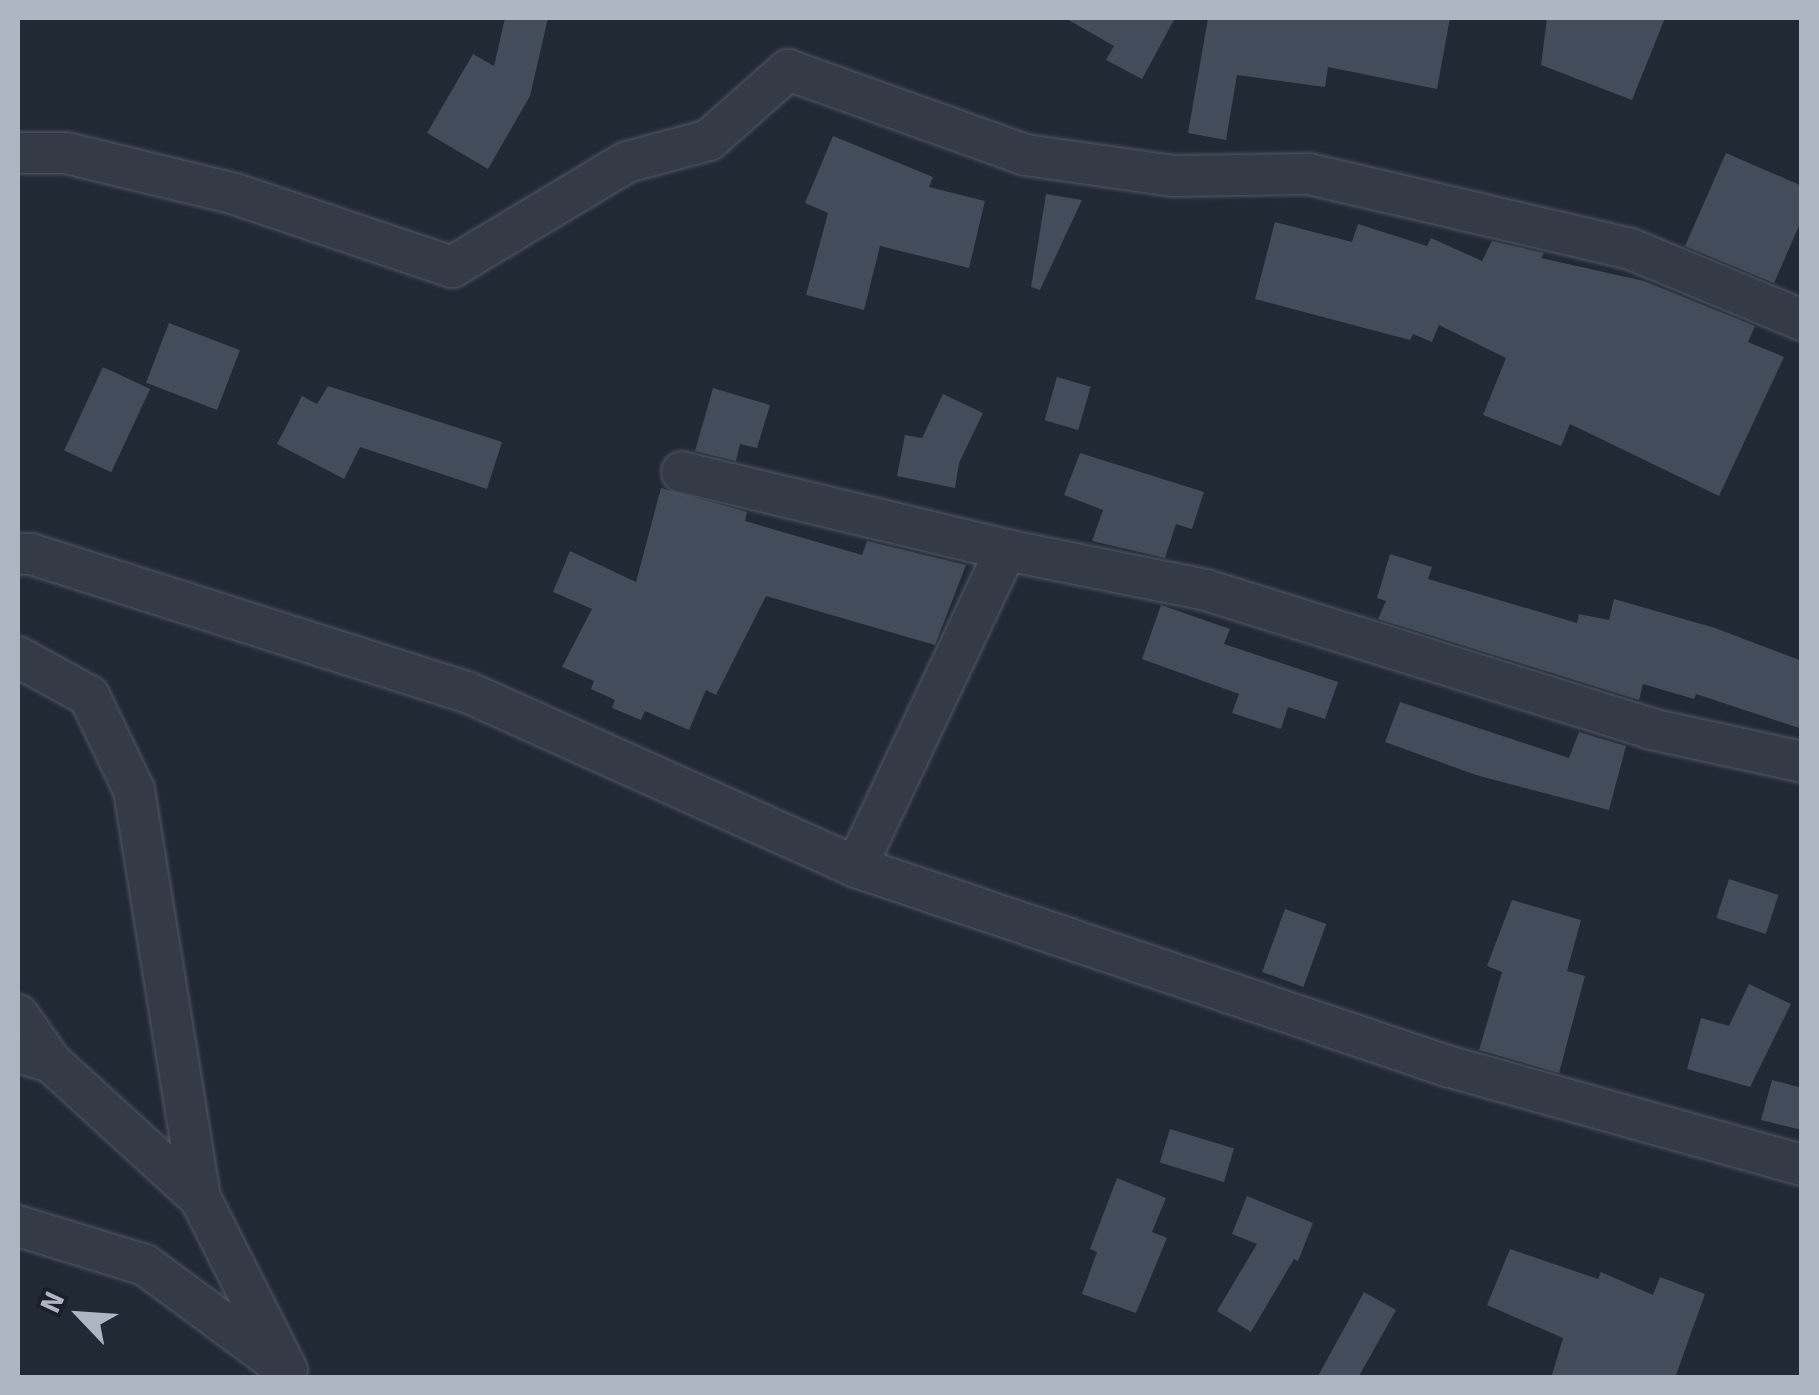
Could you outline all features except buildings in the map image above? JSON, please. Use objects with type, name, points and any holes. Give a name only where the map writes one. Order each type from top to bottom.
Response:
[{"type":"street","points":[[18,153],[66,153],[235,194],[452,266],[627,162],[708,140],[788,70],[1026,155],[1173,176],[1309,174],[1628,248],[1802,320]]},
{"type":"street","points":[[682,472],[1006,550],[1206,590],[1651,729],[1802,762]]},
{"type":"street","points":[[856,868],[1006,550]]},
{"type":"street","points":[[18,554],[31,554],[467,692],[856,868],[1447,1066],[1802,1165]]},
{"type":"street","points":[[18,656],[90,696],[134,790],[200,1198],[292,1374]]},
{"type":"street","points":[[18,1015],[34,1057],[200,1198]]},
{"type":"street","points":[[18,1226],[145,1265],[292,1374]]}]
